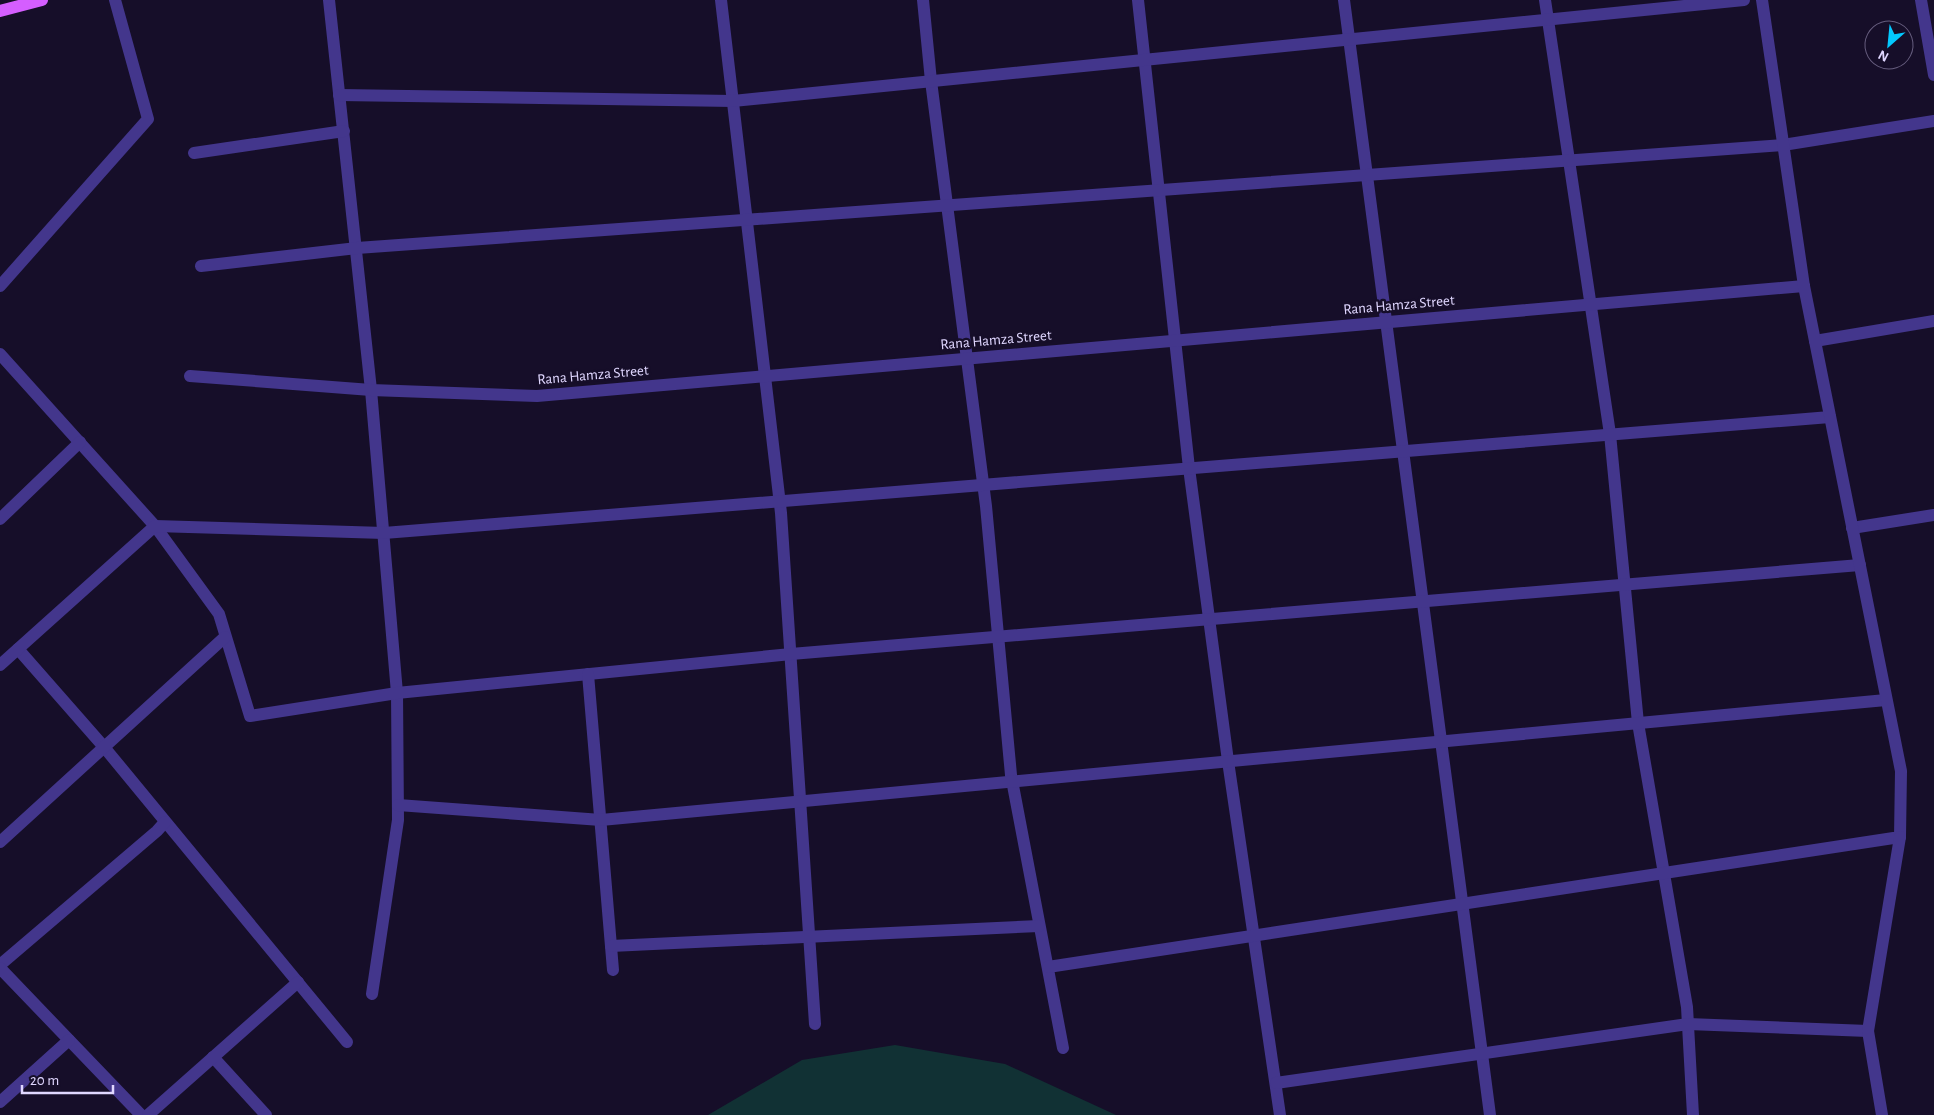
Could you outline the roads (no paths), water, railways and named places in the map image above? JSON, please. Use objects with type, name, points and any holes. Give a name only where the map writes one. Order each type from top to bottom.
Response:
[{"type":"main road","points":[[0,11],[42,0]]},
{"type":"street","points":[[0,286],[148,119],[116,0]]},
{"type":"street","points":[[329,0],[371,390],[397,693],[398,820],[372,994]]},
{"type":"street","points":[[721,0],[780,501],[815,1024]]},
{"type":"street","points":[[924,0],[931,82],[983,485],[1012,782],[1063,1048]]},
{"type":"street","points":[[1138,0],[1189,468],[1228,761],[1280,1115]]},
{"type":"street","points":[[1344,0],[1490,1115]]},
{"type":"street","points":[[1545,0],[1610,434],[1638,723],[1687,1007],[1693,1115]]},
{"type":"street","points":[[339,95],[733,101],[1744,0]]},
{"type":"street","points":[[1762,0],[1804,286],[1901,771],[1900,837],[1868,1031],[1882,1115]]},
{"type":"street","points":[[1921,0],[1934,75]]},
{"type":"street","points":[[201,266],[357,248],[1783,145],[1934,121]]},
{"type":"street","points":[[194,153],[344,131]]},
{"type":"street","name":"Rana Hamza Street","points":[[190,376],[371,390],[537,396],[1804,286]]},
{"type":"street","points":[[1815,341],[1934,320]]},
{"type":"street","points":[[0,354],[155,526],[218,614],[250,716],[397,693],[790,654],[1860,565]]},
{"type":"street","points":[[0,665],[155,526],[384,533],[1830,417]]},
{"type":"street","points":[[0,519],[80,442]]},
{"type":"street","points":[[1852,528],[1934,515]]},
{"type":"street","points":[[0,842],[225,637]]},
{"type":"street","points":[[18,649],[104,747],[348,1042]]},
{"type":"street","points":[[588,674],[613,970]]},
{"type":"street","points":[[398,805],[601,820],[1886,700]]},
{"type":"street","points":[[141,1115],[0,966],[157,831],[165,822]]},
{"type":"street","points":[[1048,967],[1900,837]]},
{"type":"street","points":[[611,946],[1039,926]]},
{"type":"street","points":[[148,1115],[298,982]]},
{"type":"street","points":[[1276,1084],[1688,1024],[1868,1031]]},
{"type":"street","points":[[0,1102],[69,1040]]},
{"type":"street","points":[[213,1057],[266,1115]]}]
